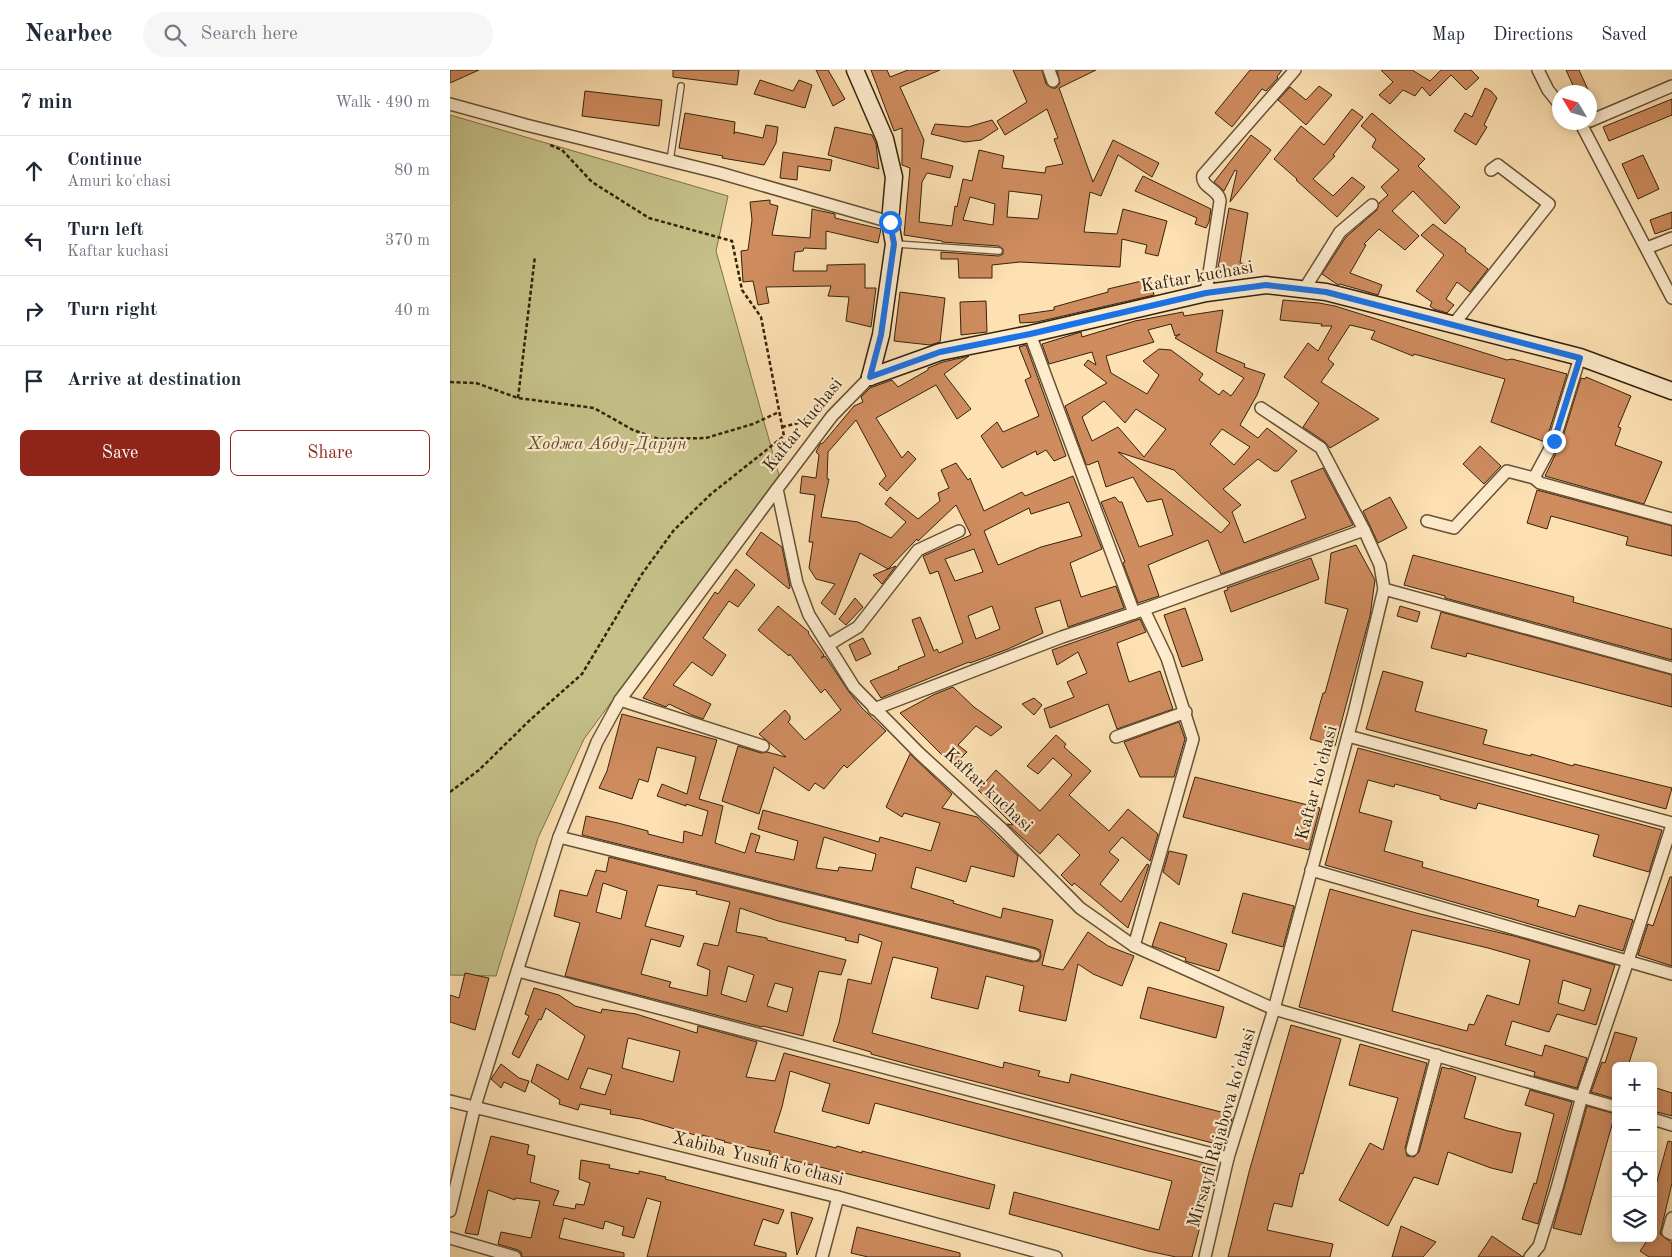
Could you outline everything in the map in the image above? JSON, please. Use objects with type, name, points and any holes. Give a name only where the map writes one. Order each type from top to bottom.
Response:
[{"type":"street","points":[[855,70],[885,139],[894,177],[890,222],[894,244],[881,335],[870,377]]},
{"type":"street","points":[[1206,293],[1220,196],[1204,182],[1202,179],[1203,175],[1295,70]]},
{"type":"street","points":[[1538,70],[1552,95]]},
{"type":"street","points":[[1597,117],[1672,86]]},
{"type":"street","points":[[450,104],[526,126],[720,173],[890,222]]},
{"type":"street","points":[[1588,130],[1672,298]]},
{"type":"street","points":[[1453,325],[1549,204],[1498,165],[1491,170]]},
{"type":"street","points":[[1305,288],[1340,232],[1372,205]]},
{"type":"street","points":[[1647,248],[1672,238]]},
{"type":"street","name":"Kaftar kuchasi","points":[[1612,1106],[1274,1009],[1134,946],[1080,908],[1002,829],[918,753],[854,687],[809,616],[797,583],[777,489],[832,416],[870,377],[940,352],[1030,334],[1206,293],[1266,285],[1305,288],[1326,292],[1580,358],[1672,391]]},
{"type":"street","points":[[1030,334],[1139,612],[1167,658],[1186,712],[1193,739],[1134,946]]},
{"type":"street","points":[[1534,478],[1554,441],[1580,358]]},
{"type":"street","name":"Kaftar ko'chasi","points":[[1262,408],[1321,448],[1380,565],[1384,589],[1348,736],[1274,1009]]},
{"type":"street","points":[[1427,521],[1454,528],[1507,472],[1534,478],[1540,484],[1672,519]]},
{"type":"street","points":[[450,1211],[475,1106],[559,837],[597,742],[620,700],[777,489]]},
{"type":"street","points":[[874,709],[1062,637],[1139,612],[1364,530]]},
{"type":"street","points":[[828,645],[858,627],[918,550],[959,532]]},
{"type":"street","points":[[1384,589],[1672,668]]},
{"type":"street","points":[[620,700],[763,746]]},
{"type":"street","points":[[1116,737],[1186,712]]},
{"type":"street","points":[[1348,736],[1672,824],[1582,1096],[1539,1246],[1530,1257]]},
{"type":"street","points":[[559,837],[1034,955]]},
{"type":"street","points":[[1312,870],[1672,974]]},
{"type":"street","points":[[518,971],[1228,1158]]},
{"type":"street","name":"Mirsayfi Rajabova ko'chasi","points":[[1205,1257],[1228,1158],[1274,1009]]},
{"type":"street","points":[[1412,1150],[1437,1055]]},
{"type":"street","name":"Xabiba Yusufi ko'chasi","points":[[450,1101],[838,1197],[1056,1257]]},
{"type":"street","points":[[1657,1120],[1672,1125]]},
{"type":"street","points":[[822,1257],[838,1197]]},
{"type":"street","points":[[1672,1218],[1668,1232],[1672,1234]]},
{"type":"street","points":[[450,1238],[515,1257]]},
{"type":"lane","points":[[670,161],[681,86]]},
{"type":"lane","points":[[894,244],[998,251]]},
{"type":"path","points":[[450,792],[479,770],[530,720],[582,674],[642,574],[674,530],[711,494],[784,436],[761,317],[742,290],[732,241],[648,218],[592,182],[562,150],[542,141]]},
{"type":"path","points":[[518,398],[535,256]]},
{"type":"path","points":[[450,382],[476,383],[518,398],[594,408],[633,430],[659,439],[706,438],[753,424],[780,412]]},
{"type":"path","points":[[782,427],[832,416]]},
{"type":"path","points":[[779,440],[790,471]]},
{"type":"green space","name":"Ходжа Абду-Дарун","points":[[450,115],[728,196],[716,251],[779,475],[584,739],[538,838],[496,976],[450,975]]},
{"type":"building","points":[[450,70],[479,70],[450,83]]},
{"type":"building","points":[[673,70],[739,70],[737,85],[673,77]]},
{"type":"building","points":[[816,70],[828,70],[845,99],[833,106]]},
{"type":"building","points":[[871,70],[887,70],[890,77],[908,70],[940,70],[900,87],[924,140],[921,158],[953,166],[950,178],[927,173],[922,182],[919,222],[952,226],[955,206],[957,207],[963,179],[972,181],[979,150],[1004,156],[1002,168],[1045,173],[1046,167],[1063,164],[1054,139],[1058,138],[1047,109],[1005,135],[997,121],[1027,102],[1013,70],[1042,70],[1046,84],[1056,88],[1060,83],[1057,70],[1096,70],[1059,88],[1093,182],[1113,140],[1159,163],[1152,177],[1118,155],[1101,196],[1090,192],[1084,232],[1117,234],[1123,209],[1167,221],[1158,256],[1145,253],[1147,245],[1122,239],[1120,267],[1020,262],[992,265],[992,278],[959,278],[958,259],[941,259],[941,252],[999,256],[1003,254],[1003,249],[999,246],[942,242],[904,235],[910,168],[902,165],[902,128],[894,131]],"holes":[[[1009,191],[1042,195],[1038,219],[1007,217]],[[970,197],[995,204],[993,225],[963,220]]]},
{"type":"building","points":[[1250,70],[1282,70],[1278,78],[1266,91],[1262,89],[1232,127],[1215,113]]},
{"type":"building","points":[[1381,70],[1412,70],[1430,81],[1441,70],[1471,70],[1479,78],[1466,90],[1451,75],[1430,96],[1422,87],[1415,96],[1403,90],[1390,104],[1379,95],[1393,82]]},
{"type":"building","points":[[1566,70],[1579,70],[1586,85],[1573,85]]},
{"type":"building","points":[[760,80],[793,91],[799,80],[812,85],[805,108],[754,94]]},
{"type":"building","points":[[1319,86],[1332,95],[1306,125],[1278,100],[1290,87],[1306,100]]},
{"type":"building","points":[[1485,88],[1491,91],[1497,98],[1484,125],[1487,127],[1476,145],[1454,131],[1465,113],[1472,117]]},
{"type":"building","points":[[585,91],[662,100],[659,126],[582,116]]},
{"type":"building","points":[[1672,99],[1672,115],[1609,141],[1603,127]]},
{"type":"building","points":[[1352,109],[1363,117],[1333,155],[1335,156],[1313,179],[1333,196],[1352,177],[1365,187],[1337,217],[1274,159],[1301,126],[1324,145]]},
{"type":"building","points":[[685,113],[735,122],[734,134],[735,132],[763,138],[766,125],[778,127],[776,143],[764,165],[679,148]]},
{"type":"building","points":[[1372,113],[1425,159],[1418,166],[1460,207],[1445,224],[1413,191],[1392,211],[1419,236],[1405,250],[1379,229],[1364,244],[1366,245],[1350,273],[1382,285],[1378,295],[1338,285],[1322,274],[1346,237],[1377,210],[1379,203],[1388,195],[1381,187],[1399,170],[1372,147],[1376,139],[1361,126]]},
{"type":"building","points":[[992,120],[998,129],[981,140],[965,142],[931,134],[935,124],[968,127]]},
{"type":"building","points":[[835,127],[872,135],[876,144],[879,169],[828,155]]},
{"type":"building","points":[[1251,135],[1271,150],[1230,202],[1237,171],[1235,170],[1224,191],[1214,182]]},
{"type":"building","points":[[783,152],[832,160],[830,171],[798,166],[797,180],[780,178]]},
{"type":"building","points":[[1643,155],[1659,189],[1638,199],[1622,164]]},
{"type":"building","points":[[1143,176],[1211,209],[1206,228],[1195,224],[1197,218],[1135,191]]},
{"type":"building","points":[[770,200],[770,204],[778,206],[772,235],[810,238],[812,209],[835,214],[835,218],[881,229],[878,243],[826,231],[826,249],[804,248],[803,251],[795,252],[793,271],[827,271],[827,265],[865,264],[865,288],[876,288],[871,327],[846,321],[849,297],[828,296],[831,286],[766,287],[769,303],[758,305],[753,281],[743,282],[741,251],[748,250],[752,220],[750,202]]},
{"type":"building","points":[[1229,208],[1248,213],[1240,263],[1249,264],[1248,275],[1217,273]]},
{"type":"building","points":[[1672,212],[1672,228],[1655,234],[1650,220]]},
{"type":"building","points":[[1433,224],[1466,249],[1465,251],[1488,269],[1470,292],[1457,282],[1446,299],[1454,305],[1447,313],[1434,309],[1430,306],[1432,302],[1416,291],[1444,255],[1421,235]]},
{"type":"building","points":[[1150,279],[1154,295],[1037,322],[1020,323],[1019,315],[1054,310],[1054,307],[1108,292],[1108,289]]},
{"type":"building","points":[[900,292],[945,298],[940,342],[930,345],[894,341]]},
{"type":"building","points":[[1283,300],[1335,306],[1507,360],[1512,359],[1567,374],[1545,442],[1491,422],[1505,379],[1414,354],[1413,356],[1371,339],[1375,331],[1350,325],[1328,359],[1334,364],[1321,382],[1379,419],[1330,448],[1325,442],[1303,427],[1319,403],[1284,377],[1308,343],[1318,351],[1332,326],[1280,320]]},
{"type":"building","points":[[986,301],[987,332],[961,335],[960,302]]},
{"type":"building","points":[[1223,310],[1216,352],[1245,364],[1244,367],[1265,374],[1257,395],[1240,425],[1258,438],[1267,428],[1297,451],[1278,471],[1274,471],[1258,459],[1223,489],[1241,505],[1232,512],[1244,543],[1306,518],[1291,481],[1323,468],[1353,525],[1221,574],[1208,540],[1148,565],[1159,596],[1138,603],[1123,563],[1125,562],[1101,502],[1115,497],[1119,502],[1122,502],[1139,547],[1173,535],[1162,499],[1147,502],[1133,477],[1106,487],[1098,461],[1086,464],[1065,406],[1107,383],[1084,365],[1088,360],[1096,365],[1092,352],[1049,364],[1042,344],[1081,332],[1082,337],[1135,321],[1183,312],[1184,316]],"holes":[[[1171,324],[1175,336],[1180,334],[1175,338],[1244,378],[1231,396],[1223,390],[1219,395],[1199,380],[1203,374],[1171,350],[1159,349],[1143,361],[1159,375],[1147,394],[1111,373],[1106,356],[1154,342],[1148,330]],[[1104,401],[1125,423],[1136,409],[1166,429],[1144,457],[1118,427],[1092,441],[1082,417]],[[1222,429],[1250,447],[1234,465],[1210,444]],[[1118,452],[1174,470],[1230,523],[1221,533]]]},
{"type":"building","points":[[1026,345],[1066,456],[1054,461],[1046,450],[1037,455],[1036,451],[1002,468],[981,436],[997,422],[1003,432],[1039,416],[1025,380],[1031,377],[1019,347]]},
{"type":"building","points":[[969,356],[944,374],[971,409],[957,419],[936,385],[876,418],[902,458],[908,451],[916,459],[887,491],[879,484],[886,476],[856,420],[828,452],[827,479],[829,479],[821,517],[858,522],[891,538],[906,522],[885,504],[890,497],[918,519],[940,501],[938,493],[949,488],[941,470],[956,463],[968,480],[970,478],[984,511],[1022,492],[1025,496],[1073,476],[1102,549],[1070,563],[1081,597],[1116,586],[1124,608],[1068,627],[1060,600],[1035,608],[1043,633],[1008,649],[969,662],[881,698],[870,681],[925,656],[912,620],[920,617],[934,651],[937,649],[939,653],[963,643],[938,571],[930,574],[923,556],[971,535],[956,505],[918,541],[917,539],[888,569],[860,553],[835,615],[821,603],[835,584],[816,579],[809,568],[813,542],[809,542],[815,495],[800,493],[802,476],[816,478],[819,455],[816,452],[820,444],[823,443],[854,406],[863,402],[861,397],[870,388],[892,380],[898,387],[928,370],[928,368],[943,362]],"holes":[[[1069,502],[1082,536],[1041,547],[998,565],[984,531],[1029,508],[1031,514]],[[974,549],[983,572],[955,581],[945,559]],[[992,606],[1000,629],[976,639],[968,616]]]},
{"type":"building","points":[[1586,377],[1631,396],[1618,427],[1621,428],[1615,445],[1662,462],[1644,504],[1545,476],[1561,443],[1581,378],[1585,379]]},
{"type":"building","points":[[1480,446],[1501,466],[1484,484],[1463,464]]},
{"type":"building","points":[[1537,490],[1672,526],[1672,556],[1626,545],[1628,537],[1551,516],[1547,529],[1527,523]]},
{"type":"building","points":[[1390,497],[1407,528],[1378,543],[1363,511]]},
{"type":"building","points":[[761,532],[782,547],[789,589],[746,554]]},
{"type":"building","points":[[1356,545],[1375,580],[1370,616],[1335,746],[1310,739],[1348,609],[1325,603],[1331,553]]},
{"type":"building","points":[[1413,555],[1574,597],[1573,602],[1672,629],[1672,660],[1404,585]]},
{"type":"building","points":[[1311,558],[1319,579],[1231,612],[1224,591],[1228,590],[1227,588]]},
{"type":"building","points":[[896,566],[882,584],[873,575],[888,569]]},
{"type":"building","points":[[736,569],[755,585],[738,607],[729,601],[703,638],[726,655],[712,676],[692,662],[673,685],[711,704],[703,719],[669,704],[666,707],[643,698],[715,592],[718,594]]},
{"type":"building","points":[[855,598],[863,607],[846,625],[839,619]]},
{"type":"building","points":[[778,606],[809,632],[824,655],[821,658],[825,656],[862,708],[886,731],[847,768],[844,765],[824,789],[815,783],[809,791],[774,767],[759,814],[722,801],[738,746],[761,753],[767,752],[786,757],[759,734],[785,710],[790,716],[788,722],[805,740],[841,710],[825,689],[821,693],[790,654],[789,656],[758,630]]},
{"type":"building","points":[[1400,606],[1420,612],[1417,622],[1397,616]]},
{"type":"building","points":[[1185,608],[1203,660],[1182,667],[1164,615]]},
{"type":"building","points":[[1441,612],[1672,675],[1672,707],[1467,653],[1466,657],[1431,648]]},
{"type":"building","points":[[1140,619],[1146,632],[1117,643],[1129,682],[1160,671],[1173,709],[1117,729],[1108,704],[1050,728],[1044,709],[1074,697],[1067,682],[1087,673],[1078,652],[1057,665],[1052,650]]},
{"type":"building","points":[[863,638],[871,654],[856,661],[849,645]]},
{"type":"building","points":[[1383,671],[1423,682],[1415,711],[1487,730],[1483,744],[1672,788],[1666,809],[1366,729]]},
{"type":"building","points":[[953,687],[974,707],[1002,727],[991,736],[976,726],[958,745],[967,752],[953,766],[900,713],[933,695]]},
{"type":"building","points":[[1034,698],[1042,705],[1034,715],[1022,704]]},
{"type":"building","points":[[622,714],[717,740],[699,799],[723,806],[715,843],[745,853],[751,833],[760,836],[755,852],[794,860],[798,841],[758,829],[763,810],[879,842],[880,837],[931,851],[940,823],[904,813],[902,817],[886,807],[910,754],[952,794],[942,808],[977,817],[1018,856],[1014,877],[971,866],[966,882],[916,867],[911,888],[1001,918],[1003,908],[1053,920],[1042,965],[1063,970],[1088,932],[1108,946],[1134,956],[1122,986],[1093,974],[1078,964],[1066,1021],[1019,1011],[1024,986],[986,976],[978,1009],[931,998],[938,968],[893,957],[872,1033],[1003,1068],[1004,1062],[1040,1071],[1038,1076],[1069,1083],[1071,1074],[1233,1115],[1224,1146],[911,1065],[833,1041],[839,1023],[848,979],[871,984],[882,942],[859,934],[858,943],[845,940],[846,938],[778,921],[740,908],[736,932],[767,938],[767,940],[846,960],[841,975],[819,971],[803,1036],[565,976],[580,923],[554,916],[560,890],[587,896],[596,870],[606,872],[609,857],[1032,962],[1039,961],[1041,956],[1040,950],[1036,948],[582,835],[586,816],[648,831],[648,834],[683,843],[684,831],[702,836],[708,811],[657,796],[662,784],[687,794],[696,757],[657,747],[648,782],[639,779],[632,799],[599,788],[607,771]],"holes":[[[824,837],[876,854],[872,871],[839,867],[838,871],[816,868]],[[603,883],[627,891],[621,919],[596,912]],[[658,885],[697,891],[696,894],[730,902],[718,946],[704,943],[697,965],[710,970],[707,996],[669,987],[671,982],[641,974],[651,939],[680,947],[684,936],[645,926]],[[728,966],[754,975],[746,1002],[721,994]],[[775,983],[793,988],[787,1012],[767,1006]]]},
{"type":"building","points":[[1179,722],[1185,739],[1174,777],[1140,777],[1124,742]]},
{"type":"building","points":[[1056,735],[1066,744],[1064,747],[1091,771],[1069,795],[1109,831],[1128,809],[1158,834],[1150,861],[1122,837],[1109,852],[1119,860],[1100,884],[1121,902],[1147,864],[1149,865],[1128,928],[1074,883],[1072,886],[1061,875],[1080,855],[1058,834],[1040,854],[1007,824],[1013,825],[978,790],[996,770],[1040,811],[1072,775],[1053,758],[1038,774],[1027,766]]},
{"type":"building","points":[[1358,748],[1662,830],[1649,872],[1593,856],[1599,835],[1478,803],[1476,809],[1440,799],[1440,796],[1395,784],[1394,787],[1368,780],[1359,812],[1392,821],[1384,851],[1423,862],[1422,867],[1539,900],[1537,906],[1575,917],[1579,905],[1633,920],[1623,951],[1325,865]]},
{"type":"building","points":[[1195,777],[1320,808],[1309,850],[1183,817]]},
{"type":"building","points":[[1169,851],[1187,855],[1179,885],[1163,872]]},
{"type":"building","points":[[1670,877],[1672,877],[1672,966],[1638,955],[1648,924],[1653,926]]},
{"type":"building","points":[[1330,889],[1420,914],[1514,936],[1615,965],[1596,1025],[1557,1014],[1549,1032],[1512,1021],[1505,1045],[1542,1056],[1545,1045],[1587,1058],[1577,1088],[1534,1076],[1535,1072],[1299,1007]],"holes":[[[1412,930],[1530,960],[1519,1005],[1487,995],[1474,1025],[1469,1024],[1467,1031],[1392,1011]],[[1563,980],[1591,989],[1584,1011],[1558,1003]]]},
{"type":"building","points":[[1243,893],[1294,906],[1283,947],[1232,933]]},
{"type":"building","points":[[1160,922],[1227,944],[1219,971],[1185,961],[1186,958],[1152,946]]},
{"type":"building","points":[[465,973],[489,978],[475,1030],[450,1022],[450,995],[459,998]]},
{"type":"building","points":[[1148,987],[1224,1007],[1216,1038],[1140,1018]]},
{"type":"building","points":[[534,988],[559,995],[575,1006],[601,1013],[602,1009],[636,1014],[697,1033],[698,1026],[757,1042],[746,1077],[775,1081],[784,1053],[1216,1166],[1192,1257],[1176,1257],[1148,1251],[1009,1214],[1014,1192],[1159,1230],[1172,1181],[875,1103],[869,1124],[822,1111],[830,1084],[790,1071],[774,1132],[836,1148],[837,1146],[862,1153],[862,1151],[995,1185],[989,1209],[769,1154],[770,1151],[724,1142],[702,1135],[702,1137],[641,1119],[610,1114],[611,1110],[580,1104],[578,1110],[559,1104],[560,1100],[531,1082],[537,1064],[568,1080],[585,1036],[546,1008],[519,1058],[512,1054],[529,1016],[525,1014]],"holes":[[[628,1038],[680,1051],[673,1082],[622,1068]],[[588,1068],[612,1075],[605,1095],[580,1088]]]},
{"type":"building","points":[[1291,1025],[1341,1039],[1303,1174],[1300,1173],[1292,1207],[1274,1203],[1267,1230],[1333,1244],[1330,1257],[1228,1257],[1249,1172]]},
{"type":"building","points":[[1615,1032],[1637,1038],[1629,1062],[1612,1062],[1612,1098],[1591,1092],[1602,1062],[1605,1063]]},
{"type":"building","points":[[1360,1044],[1427,1063],[1405,1148],[1407,1156],[1414,1157],[1419,1152],[1442,1067],[1450,1068],[1476,1077],[1464,1118],[1521,1133],[1512,1173],[1491,1168],[1448,1152],[1438,1185],[1414,1177],[1388,1226],[1339,1200],[1370,1143],[1383,1150],[1398,1098],[1349,1085]]},
{"type":"building","points":[[501,1064],[519,1078],[529,1081],[525,1092],[504,1082],[501,1088],[491,1079]]},
{"type":"building","points":[[1657,1088],[1672,1093],[1672,1116],[1657,1112]]},
{"type":"building","points":[[1530,1090],[1572,1102],[1538,1224],[1522,1219],[1534,1183],[1536,1184],[1554,1114],[1525,1105]]},
{"type":"building","points":[[1587,1106],[1612,1113],[1612,1125],[1581,1235],[1553,1228]]},
{"type":"building","points":[[491,1136],[529,1145],[527,1154],[535,1156],[530,1182],[559,1191],[553,1205],[575,1209],[576,1204],[584,1205],[590,1183],[579,1179],[581,1160],[610,1165],[609,1168],[639,1174],[639,1171],[666,1177],[665,1179],[784,1210],[778,1224],[763,1219],[754,1245],[786,1253],[786,1257],[647,1257],[661,1202],[647,1198],[634,1238],[622,1235],[624,1227],[605,1221],[603,1229],[564,1218],[559,1238],[624,1253],[624,1257],[522,1257],[521,1252],[518,1250],[498,1244],[501,1232],[531,1238],[540,1201],[515,1198],[515,1200],[488,1190],[478,1235],[465,1233]]},
{"type":"building","points":[[1668,1141],[1672,1142],[1672,1183],[1660,1234],[1672,1243],[1672,1257],[1649,1257],[1640,1251],[1646,1242],[1657,1242],[1657,1181]]},
{"type":"building","points":[[791,1212],[813,1218],[797,1255]]},
{"type":"building","points":[[1401,1226],[1436,1242],[1423,1257],[1392,1257]]},
{"type":"building","points":[[857,1227],[960,1253],[960,1257],[868,1257],[851,1253]]},
{"type":"building","points":[[1492,1236],[1523,1257],[1478,1257]]},
{"type":"route","points":[[890,222],[894,244],[881,335],[870,377],[940,352],[1030,334],[1206,293],[1266,285],[1305,288],[1580,358],[1554,441]]}]
